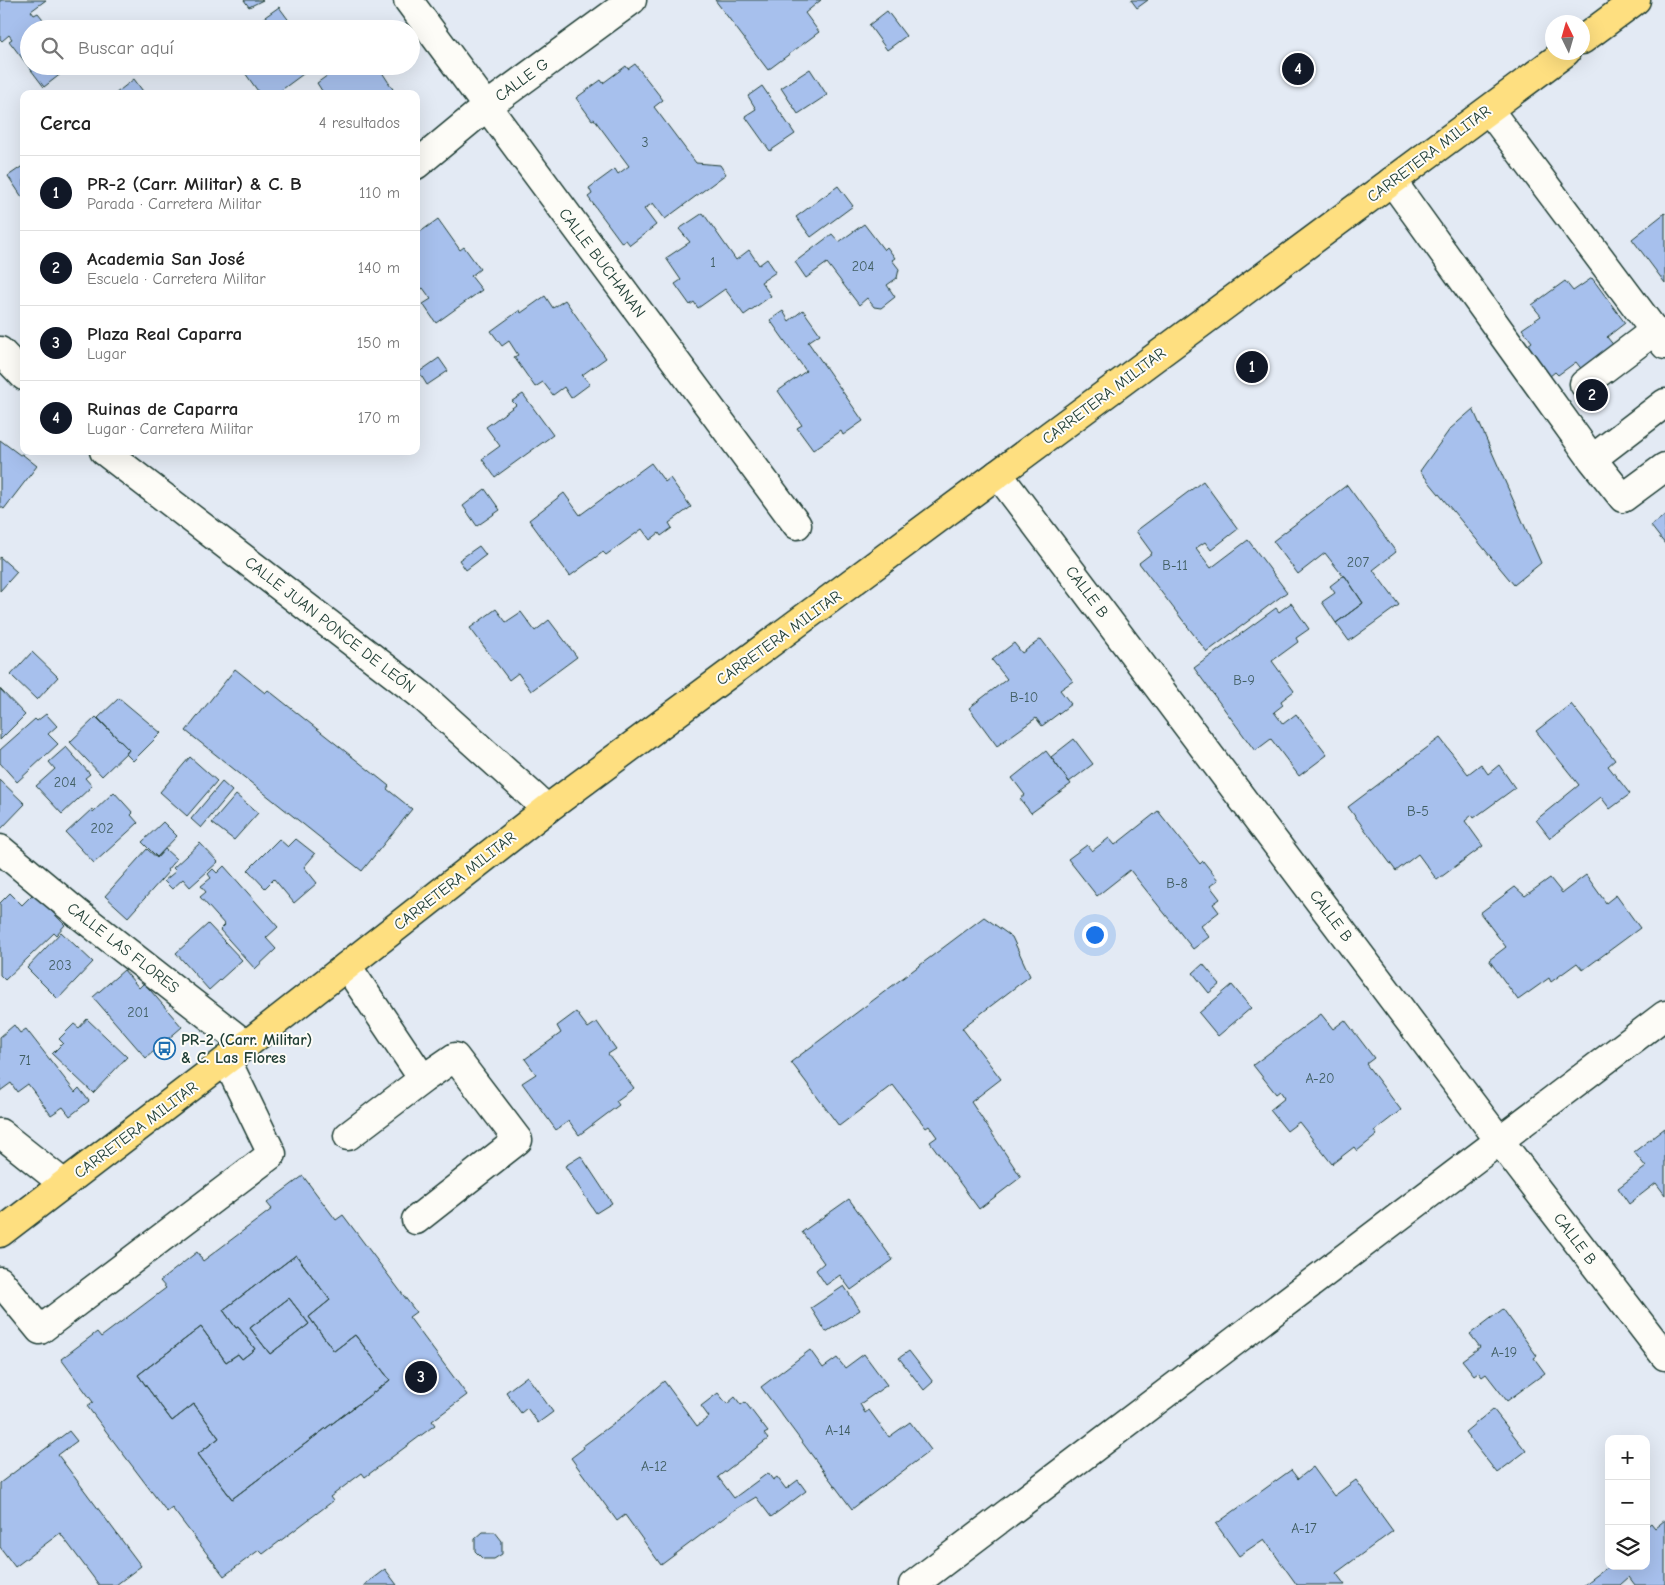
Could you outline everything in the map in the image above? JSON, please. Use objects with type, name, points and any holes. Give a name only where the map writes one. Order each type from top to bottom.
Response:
[{"type":"main road","points":[[1590,34],[1636,0]]},
{"type":"main road","name":"CARRETERA MILITAR","points":[[0,1233],[236,1053],[547,809],[1555,60]]},
{"type":"street","name":"CALLE BUCHANAN","points":[[408,0],[797,525]]},
{"type":"street","name":"CALLE G","points":[[420,162],[486,107],[632,0]]},
{"type":"street","points":[[1489,110],[1659,338],[1584,384]]},
{"type":"street","points":[[1392,181],[1592,459],[1623,498],[1665,467]]},
{"type":"street","points":[[0,351],[20,372]]},
{"type":"street","points":[[1592,459],[1665,404]]},
{"type":"street","name":"CALLE JUAN PONCE DE LEÓN","points":[[109,455],[421,695],[547,809]]},
{"type":"street","name":"CALLE B","points":[[998,474],[1499,1140],[1665,1356]]},
{"type":"street","name":"CALLE LAS FLORES","points":[[0,849],[76,912],[236,1053]]},
{"type":"street","points":[[347,966],[423,1079]]},
{"type":"street","points":[[913,1585],[1665,1015]]},
{"type":"street","points":[[0,1280],[40,1330],[272,1154],[236,1053]]},
{"type":"street","points":[[348,1136],[455,1057],[518,1140],[416,1220]]},
{"type":"street","points":[[0,1133],[64,1184]]},
{"type":"building","points":[[0,0],[46,0],[31,11],[34,15],[38,13],[44,20],[20,20],[20,55],[9,41],[12,39],[9,35],[2,41],[0,39]]},
{"type":"building","points":[[244,0],[263,0],[249,7]]},
{"type":"building","points":[[715,0],[821,0],[805,13],[819,32],[768,70]]},
{"type":"building","points":[[1131,0],[1148,0],[1137,8]]},
{"type":"building","points":[[279,7],[289,20],[261,20]]},
{"type":"building","points":[[887,11],[906,36],[887,50],[869,25]]},
{"type":"building","points":[[635,64],[663,100],[654,107],[696,163],[720,165],[726,174],[665,219],[653,203],[644,209],[656,225],[630,245],[626,240],[622,243],[588,197],[592,194],[589,188],[615,169],[618,174],[629,166],[576,98],[601,80],[603,83],[626,66],[628,69]]},
{"type":"building","points":[[810,69],[827,95],[798,114],[781,88]]},
{"type":"building","points":[[35,75],[59,75],[44,87]]},
{"type":"building","points":[[246,75],[302,75],[281,90],[257,90]]},
{"type":"building","points":[[328,75],[384,75],[393,90],[321,90],[317,83]]},
{"type":"building","points":[[134,79],[142,90],[120,90]]},
{"type":"building","points":[[762,86],[795,134],[770,151],[745,116],[756,109],[748,96]]},
{"type":"building","points":[[20,168],[20,194],[8,176]]},
{"type":"building","points":[[838,186],[853,206],[811,237],[796,217]]},
{"type":"building","points":[[703,213],[736,260],[749,250],[759,265],[767,259],[776,272],[761,282],[771,296],[744,315],[725,289],[698,308],[694,302],[690,305],[675,284],[681,280],[666,258],[690,242],[679,229]]},
{"type":"building","points":[[1665,213],[1665,283],[1632,239]]},
{"type":"building","points":[[438,219],[460,250],[464,247],[480,269],[471,276],[482,290],[436,323],[423,304],[431,299],[423,288],[420,290],[420,232]]},
{"type":"building","points":[[864,224],[884,250],[887,247],[895,258],[892,260],[899,269],[897,278],[887,285],[895,297],[881,308],[874,307],[867,298],[859,305],[827,263],[806,278],[795,262],[832,234],[839,242]]},
{"type":"building","points":[[1592,278],[1625,323],[1607,337],[1615,347],[1583,371],[1576,362],[1558,375],[1555,372],[1544,381],[1521,350],[1532,342],[1522,329],[1541,316],[1532,305],[1565,281],[1573,291]]},
{"type":"building","points":[[545,296],[553,308],[565,300],[606,358],[582,375],[590,384],[571,398],[564,387],[553,395],[543,382],[535,387],[514,357],[518,355],[509,341],[502,346],[491,331],[520,310],[521,313]]},
{"type":"building","points":[[803,310],[820,334],[808,342],[863,421],[843,435],[841,431],[813,450],[797,428],[802,425],[778,391],[806,371],[770,320],[783,311],[789,321]]},
{"type":"building","points":[[439,358],[448,371],[427,385],[420,371]]},
{"type":"building","points":[[523,394],[553,435],[495,477],[482,459],[500,446],[486,427],[516,405],[512,401]]},
{"type":"building","points":[[1473,409],[1541,563],[1514,585],[1420,471],[1450,429]]},
{"type":"building","points":[[0,440],[37,466],[4,509],[0,506]]},
{"type":"building","points":[[651,463],[665,482],[670,478],[691,507],[669,523],[672,528],[661,536],[659,533],[650,540],[642,529],[606,555],[603,552],[570,576],[529,520],[564,493],[580,515]]},
{"type":"building","points":[[1203,481],[1238,529],[1211,550],[1205,542],[1196,548],[1211,568],[1248,540],[1287,592],[1207,652],[1139,563],[1152,553],[1136,531]]},
{"type":"building","points":[[1347,485],[1396,552],[1373,570],[1399,605],[1349,641],[1336,623],[1363,603],[1345,576],[1343,576],[1325,553],[1298,574],[1273,541]]},
{"type":"building","points":[[485,489],[500,510],[477,526],[463,506]]},
{"type":"building","points":[[1665,515],[1665,544],[1651,526]]},
{"type":"building","points":[[479,546],[486,555],[466,570],[459,560]]},
{"type":"building","points":[[0,557],[17,572],[0,591]]},
{"type":"building","points":[[1345,576],[1363,603],[1336,623],[1322,602],[1335,593],[1330,586]]},
{"type":"building","points":[[1291,603],[1309,629],[1296,638],[1298,642],[1272,661],[1294,691],[1281,701],[1283,705],[1274,712],[1283,724],[1296,714],[1327,755],[1299,776],[1271,739],[1255,751],[1194,668],[1276,608],[1279,612]]},
{"type":"building","points":[[496,609],[506,622],[521,612],[535,631],[549,620],[577,657],[531,691],[518,673],[509,680],[470,628]]},
{"type":"building","points":[[1041,639],[1073,681],[1060,690],[1071,704],[1042,726],[1036,718],[997,746],[969,708],[1007,679],[992,660],[1014,643],[1022,653]]},
{"type":"building","points":[[32,652],[58,677],[37,700],[11,675]]},
{"type":"building","points":[[235,669],[265,693],[268,690],[389,786],[387,789],[412,809],[362,871],[186,731]]},
{"type":"building","points":[[0,689],[25,715],[0,740]]},
{"type":"building","points":[[119,698],[161,733],[133,761],[126,754],[129,750],[98,718]]},
{"type":"building","points":[[1571,704],[1615,760],[1608,766],[1630,794],[1610,809],[1601,797],[1550,838],[1536,820],[1579,785],[1536,731]]},
{"type":"building","points":[[46,714],[57,726],[48,734],[58,744],[17,782],[0,763],[0,750],[35,719],[37,721]]},
{"type":"building","points":[[96,717],[129,750],[102,776],[70,742]]},
{"type":"building","points":[[1440,738],[1468,774],[1481,764],[1488,774],[1499,765],[1515,788],[1474,818],[1472,815],[1465,821],[1483,846],[1437,880],[1418,854],[1396,871],[1348,807]]},
{"type":"building","points":[[1074,739],[1093,764],[1069,782],[1051,757]]},
{"type":"building","points":[[66,747],[90,774],[85,778],[92,786],[62,814],[36,786],[55,769],[49,762]]},
{"type":"building","points":[[1046,751],[1071,784],[1031,813],[1020,799],[1025,795],[1012,778]]},
{"type":"building","points":[[190,757],[217,781],[187,816],[160,792]]},
{"type":"building","points":[[0,780],[25,804],[0,830]]},
{"type":"building","points":[[222,782],[232,791],[201,828],[191,819]]},
{"type":"building","points":[[114,792],[133,813],[131,815],[138,823],[94,863],[66,833],[92,809],[93,812]]},
{"type":"building","points":[[236,795],[258,813],[234,840],[212,823]]},
{"type":"building","points":[[1158,811],[1200,864],[1203,861],[1218,880],[1210,886],[1220,899],[1213,904],[1219,912],[1201,926],[1209,937],[1193,949],[1130,870],[1097,896],[1068,859],[1087,845],[1092,851],[1109,838],[1115,845]]},
{"type":"building","points":[[163,822],[177,836],[157,857],[142,842]]},
{"type":"building","points":[[279,839],[288,847],[296,839],[315,854],[304,867],[317,883],[294,903],[274,879],[265,888],[248,870]]},
{"type":"building","points":[[200,843],[218,862],[190,887],[183,879],[172,889],[164,881],[176,871],[173,868]]},
{"type":"building","points":[[147,849],[157,858],[165,849],[176,859],[167,870],[169,871],[128,917],[105,896]]},
{"type":"building","points":[[224,866],[278,927],[266,938],[276,949],[255,969],[220,930],[225,925],[200,897],[206,892],[201,886],[211,878],[208,874],[213,869],[217,873]]},
{"type":"building","points":[[1586,875],[1606,903],[1616,895],[1640,928],[1583,970],[1577,963],[1551,982],[1549,978],[1518,1000],[1489,960],[1506,947],[1480,913],[1515,887],[1525,896],[1550,878],[1562,893]]},
{"type":"building","points":[[10,893],[22,905],[34,893],[65,925],[56,935],[54,933],[5,980],[0,975],[0,903]]},
{"type":"building","points":[[984,917],[1012,937],[1030,976],[962,1028],[1001,1079],[971,1102],[1021,1177],[979,1209],[930,1142],[937,1137],[929,1126],[926,1128],[893,1085],[839,1126],[791,1062]]},
{"type":"building","points":[[208,924],[242,960],[209,990],[176,953]]},
{"type":"building","points":[[61,932],[93,962],[58,999],[27,968]]},
{"type":"building","points":[[1203,964],[1220,984],[1209,993],[1193,973]]},
{"type":"building","points":[[124,970],[139,988],[144,983],[182,1027],[146,1058],[93,997]]},
{"type":"building","points":[[1232,985],[1251,1008],[1218,1036],[1199,1013]]},
{"type":"building","points":[[576,1012],[588,1028],[597,1022],[616,1049],[608,1054],[634,1088],[616,1101],[619,1105],[579,1135],[569,1121],[556,1130],[522,1083],[536,1074],[525,1059],[561,1033],[557,1026]]},
{"type":"building","points":[[1321,1014],[1333,1029],[1345,1020],[1374,1058],[1366,1064],[1401,1110],[1374,1131],[1377,1135],[1357,1151],[1354,1147],[1332,1164],[1299,1122],[1287,1131],[1270,1110],[1285,1098],[1280,1091],[1276,1094],[1253,1065]]},
{"type":"building","points":[[87,1019],[127,1057],[93,1093],[52,1054],[63,1043],[59,1039],[74,1024],[79,1028]]},
{"type":"building","points":[[14,1025],[20,1033],[26,1029],[75,1092],[79,1088],[89,1101],[70,1116],[63,1107],[51,1115],[28,1084],[17,1092],[11,1083],[0,1091],[0,1037]]},
{"type":"building","points":[[1665,1128],[1665,1195],[1656,1183],[1629,1204],[1618,1188],[1646,1167],[1634,1152]]},
{"type":"building","points":[[581,1156],[612,1203],[596,1213],[565,1166]]},
{"type":"building","points":[[303,1176],[336,1220],[343,1215],[416,1312],[409,1317],[467,1395],[432,1421],[435,1425],[365,1477],[362,1473],[330,1497],[333,1501],[263,1554],[259,1550],[224,1576],[172,1508],[167,1512],[87,1406],[93,1402],[61,1359],[97,1332],[101,1337],[166,1288],[160,1281],[197,1252],[203,1261],[272,1209],[267,1203]],"holes":[[[296,1255],[330,1300],[309,1317],[334,1351],[355,1335],[390,1380],[232,1499],[198,1454],[219,1438],[194,1404],[172,1421],[138,1375],[201,1327],[226,1362],[238,1354],[242,1359],[255,1349],[223,1310]]]},
{"type":"building","points":[[849,1199],[893,1260],[851,1290],[840,1275],[826,1285],[816,1270],[824,1263],[802,1232]]},
{"type":"building","points":[[296,1255],[330,1300],[309,1317],[334,1351],[355,1335],[390,1380],[232,1499],[198,1454],[219,1438],[194,1404],[172,1421],[138,1375],[201,1327],[226,1362],[238,1354],[242,1359],[255,1349],[223,1310]],"holes":[[[289,1298],[309,1324],[270,1354],[250,1328]]]},
{"type":"building","points":[[844,1286],[860,1310],[826,1332],[811,1308]]},
{"type":"building","points":[[289,1298],[309,1324],[270,1354],[250,1328]]},
{"type":"building","points":[[1503,1309],[1537,1356],[1534,1358],[1545,1373],[1507,1401],[1486,1374],[1482,1377],[1478,1372],[1474,1375],[1462,1360],[1480,1347],[1470,1334]]},
{"type":"building","points":[[810,1350],[823,1368],[837,1358],[845,1368],[864,1354],[887,1385],[860,1404],[865,1413],[869,1410],[889,1437],[910,1422],[931,1450],[852,1509],[761,1387]]},
{"type":"building","points":[[909,1351],[933,1382],[924,1390],[899,1358]]},
{"type":"building","points":[[527,1376],[553,1412],[538,1423],[527,1408],[521,1413],[506,1392]]},
{"type":"building","points":[[664,1381],[697,1426],[709,1417],[701,1406],[718,1393],[727,1404],[735,1397],[741,1405],[745,1402],[768,1432],[764,1434],[768,1439],[718,1477],[734,1498],[768,1473],[773,1480],[777,1477],[786,1489],[798,1480],[806,1491],[771,1517],[756,1497],[733,1511],[661,1565],[625,1515],[617,1521],[571,1458],[584,1448],[583,1446],[626,1414]]},
{"type":"building","points":[[1493,1409],[1526,1451],[1497,1473],[1465,1432]]},
{"type":"building","points":[[69,1431],[77,1441],[58,1455],[141,1566],[116,1585],[99,1585],[60,1533],[15,1567],[0,1547],[0,1483]]},
{"type":"building","points":[[1313,1467],[1334,1496],[1356,1480],[1393,1531],[1336,1573],[1345,1585],[1297,1585],[1264,1539],[1239,1556],[1216,1524],[1291,1470],[1298,1479]]},
{"type":"building","points":[[1665,1520],[1665,1585],[1635,1585],[1629,1577],[1620,1585],[1584,1585],[1605,1569],[1650,1570],[1650,1524],[1655,1528]]},
{"type":"building","points":[[483,1532],[495,1532],[502,1541],[502,1554],[494,1559],[483,1559],[475,1551],[475,1539]]},
{"type":"building","points":[[385,1569],[397,1585],[364,1585]]},
{"type":"place","name":"Ruinas de Caparra","points":[[1298,69]]},
{"type":"place","name":"PR-2 (Carr. Militar) & C. B","points":[[1252,367]]},
{"type":"place","name":"Academia San José","points":[[1592,395]]},
{"type":"place","name":"PR-2 (Carr. Militar) & C. Las Flores","points":[[165,1049]]},
{"type":"place","name":"Plaza Real Caparra","points":[[421,1377]]}]
